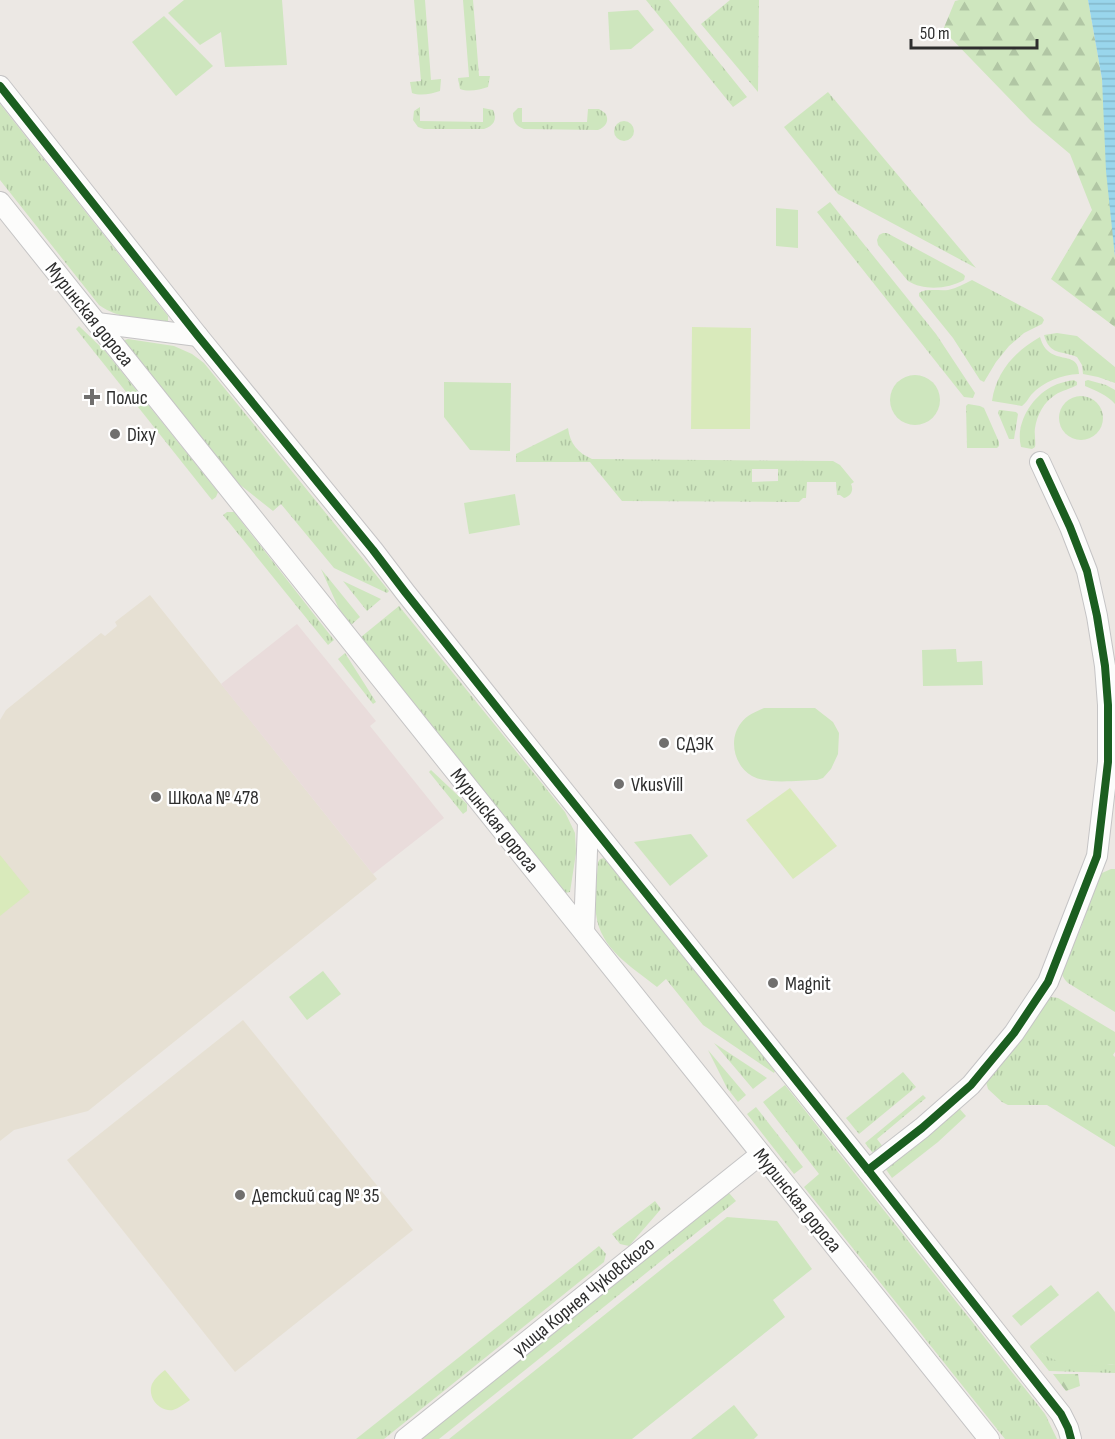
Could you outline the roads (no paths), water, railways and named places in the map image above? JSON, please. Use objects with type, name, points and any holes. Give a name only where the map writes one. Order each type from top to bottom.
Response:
[{"type":"street","points":[[0,86],[868,1170],[1061,1414],[1071,1439]]},
{"type":"street","name":"Муринская дорога","points":[[0,202],[989,1439]]},
{"type":"street","points":[[97,323],[198,336]]},
{"type":"street","points":[[868,1170],[922,1128],[971,1085],[1014,1033],[1048,982],[1097,856],[1108,762],[1105,666],[1087,571],[1070,526],[1040,462]]},
{"type":"street","points":[[584,932],[588,823]]},
{"type":"street","name":"улица Корнея Чуковского","points":[[405,1439],[761,1154]]},
{"type":"water","points":[[1088,0],[1115,0],[1115,257],[1106,171],[1102,79]]},
{"type":"place","name":"Полис","points":[[92,397]]},
{"type":"place","name":"Dixy","points":[[115,434]]},
{"type":"place","name":"СДЭК","points":[[664,743]]},
{"type":"place","name":"VkusVill","points":[[619,784]]},
{"type":"place","name":"Школа № 478","points":[[156,797]]},
{"type":"place","name":"Magnit","points":[[773,983]]},
{"type":"place","name":"Детский сад № 35","points":[[240,1195]]}]
